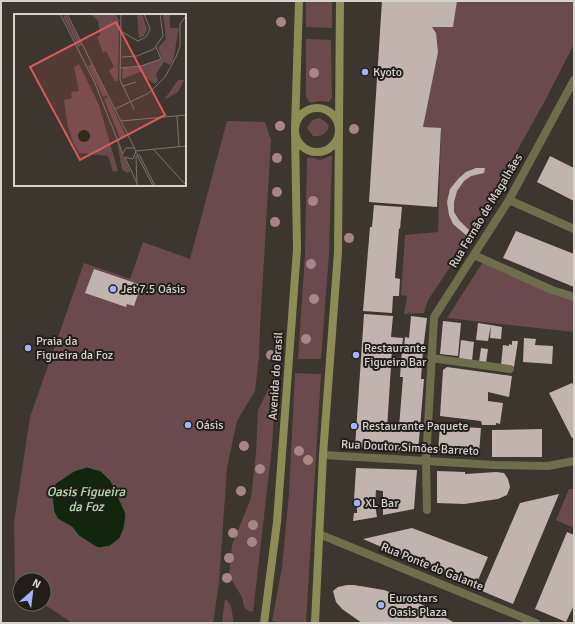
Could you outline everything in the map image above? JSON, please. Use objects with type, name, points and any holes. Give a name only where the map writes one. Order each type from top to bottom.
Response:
[{"type":"main road","name":"Avenida do Brasil","points":[[264,623],[277,522],[297,249],[295,130],[299,1]]},
{"type":"main road","name":"Avenida do Brasil","points":[[315,623],[323,455],[338,252],[340,1]]},
{"type":"main road","name":"Avenida do Brasil","points":[[316,109],[324,110],[330,113],[335,119],[339,130],[335,142],[331,147],[320,152],[307,150],[302,146],[296,137],[295,130],[298,119],[303,114],[309,110],[316,109]]},
{"type":"street","name":"Rua Fernão de Magalhães","points":[[427,510],[426,461],[434,317],[509,200],[574,80]]},
{"type":"street","points":[[509,200],[574,229]]},
{"type":"street","points":[[474,255],[552,290],[574,297]]},
{"type":"street","points":[[431,358],[510,369]]},
{"type":"street","name":"Rua Doutor Simões Barreto","points":[[323,455],[495,465],[548,466],[574,460]]},
{"type":"street","name":"Rua Ponte do Galante","points":[[319,534],[536,623]]},
{"type":"shaded area","points":[[306,1],[332,1],[332,28],[306,27]]},
{"type":"shaded area","points":[[457,1],[574,1],[574,44],[548,95],[467,242],[428,300],[424,313],[404,314],[407,296],[401,295],[405,235],[438,232],[441,129],[423,127],[436,33],[432,27],[453,27]]},
{"type":"shaded area","points":[[306,39],[331,40],[332,98],[329,102],[319,101],[310,103],[306,97]]},
{"type":"shaded area","points":[[320,118],[327,123],[329,126],[328,129],[319,136],[313,136],[307,128],[312,121]]},
{"type":"shaded area","points":[[227,121],[265,122],[271,140],[259,357],[255,391],[237,421],[227,468],[219,583],[213,623],[72,623],[52,609],[52,572],[15,572],[14,523],[30,417],[84,263],[130,279],[143,242],[190,259]]},
{"type":"shaded area","points":[[332,156],[329,254],[321,359],[298,359],[305,254],[307,158],[320,160]]},
{"type":"shaded area","points":[[483,262],[574,299],[574,332],[447,318]]},
{"type":"shaded area","points":[[295,373],[321,374],[306,623],[282,623],[272,621],[282,568],[289,493]]},
{"type":"shaded area","points":[[276,374],[272,447],[253,612],[244,607],[242,597],[229,576],[232,545],[251,498],[256,454],[258,410]]},
{"type":"shaded area","points":[[569,489],[574,489],[574,528],[556,520]]},
{"type":"shaded area","points":[[225,599],[231,606],[233,623],[222,623]]},
{"type":"water","name":"Oasis Figueira da Foz","points":[[87,467],[101,471],[111,481],[126,514],[124,528],[120,538],[110,546],[98,548],[79,536],[72,527],[58,519],[54,512],[52,496],[55,484],[74,471]]},
{"type":"building","points":[[382,1],[457,1],[453,27],[432,27],[436,33],[438,52],[423,127],[441,128],[437,207],[369,202]]},
{"type":"building","points":[[550,156],[574,168],[574,201],[537,182]]},
{"type":"building","points":[[476,168],[485,168],[484,173],[471,176],[464,181],[457,191],[454,202],[454,212],[459,220],[471,232],[467,236],[453,224],[449,215],[447,202],[450,189],[459,178],[466,172]]},
{"type":"building","points":[[374,205],[402,207],[395,278],[400,279],[399,296],[393,296],[392,313],[363,311],[370,227],[372,227]]},
{"type":"building","points":[[516,231],[574,254],[574,287],[503,258]]},
{"type":"building","name":"Jet 7.5 Oásis","points":[[94,269],[141,285],[134,306],[127,304],[126,307],[85,293]]},
{"type":"building","points":[[364,314],[393,316],[391,337],[403,338],[402,348],[404,348],[405,337],[409,338],[411,316],[427,318],[421,379],[424,379],[418,452],[355,447]],"holes":[[[392,350],[402,350],[400,377],[403,377],[399,427],[392,426],[392,429],[387,429]]]},
{"type":"building","points":[[443,321],[461,323],[458,356],[440,354]]},
{"type":"building","points":[[478,323],[491,325],[488,341],[476,340]]},
{"type":"building","points":[[491,325],[502,327],[501,339],[490,338]]},
{"type":"building","points":[[524,338],[536,339],[535,345],[553,346],[552,364],[523,362]]},
{"type":"building","points":[[461,340],[474,342],[472,361],[459,359]]},
{"type":"building","points":[[512,341],[518,341],[514,367],[501,365],[503,345],[512,345]]},
{"type":"building","points":[[481,348],[488,349],[486,363],[479,362]]},
{"type":"building","points":[[447,367],[512,376],[509,397],[488,392],[488,401],[503,403],[500,424],[496,423],[496,425],[482,425],[481,421],[440,416],[443,370]]},
{"type":"building","points":[[572,383],[574,386],[574,437],[572,438],[549,393]]},
{"type":"building","points":[[440,426],[481,428],[479,454],[438,451]]},
{"type":"building","points":[[542,429],[542,457],[492,457],[492,430]]},
{"type":"building","points":[[356,468],[417,470],[414,509],[383,515],[383,491],[376,490],[375,504],[377,517],[353,521],[354,513],[357,513],[357,500],[354,500]]},
{"type":"building","points":[[437,471],[465,472],[465,474],[496,472],[504,473],[508,479],[510,487],[507,495],[498,499],[464,504],[437,503]]},
{"type":"building","points":[[559,494],[513,604],[482,591],[520,503]]},
{"type":"building","points":[[412,528],[488,557],[475,587],[363,539]]},
{"type":"building","points":[[567,532],[574,535],[574,605],[566,622],[535,609]]},
{"type":"building","name":"Eurostars Oasis Plaza","points":[[347,585],[384,590],[417,602],[455,623],[362,623],[342,609],[336,602],[333,591],[338,587]]},
{"type":"place","name":"Kyoto","points":[[365,72]]},
{"type":"place","name":"Jet 7.5 Oásis","points":[[113,289]]},
{"type":"place","name":"Praia da Figueira da Foz","points":[[28,348]]},
{"type":"place","name":"Restaurante Figueira Bar","points":[[356,355]]},
{"type":"place","name":"Oásis","points":[[188,425]]},
{"type":"place","name":"Restaurante Paquete","points":[[354,426]]},
{"type":"place","name":"XL Bar","points":[[357,503]]},
{"type":"place","name":"Eurostars Oasis Plaza","points":[[381,605]]}]
